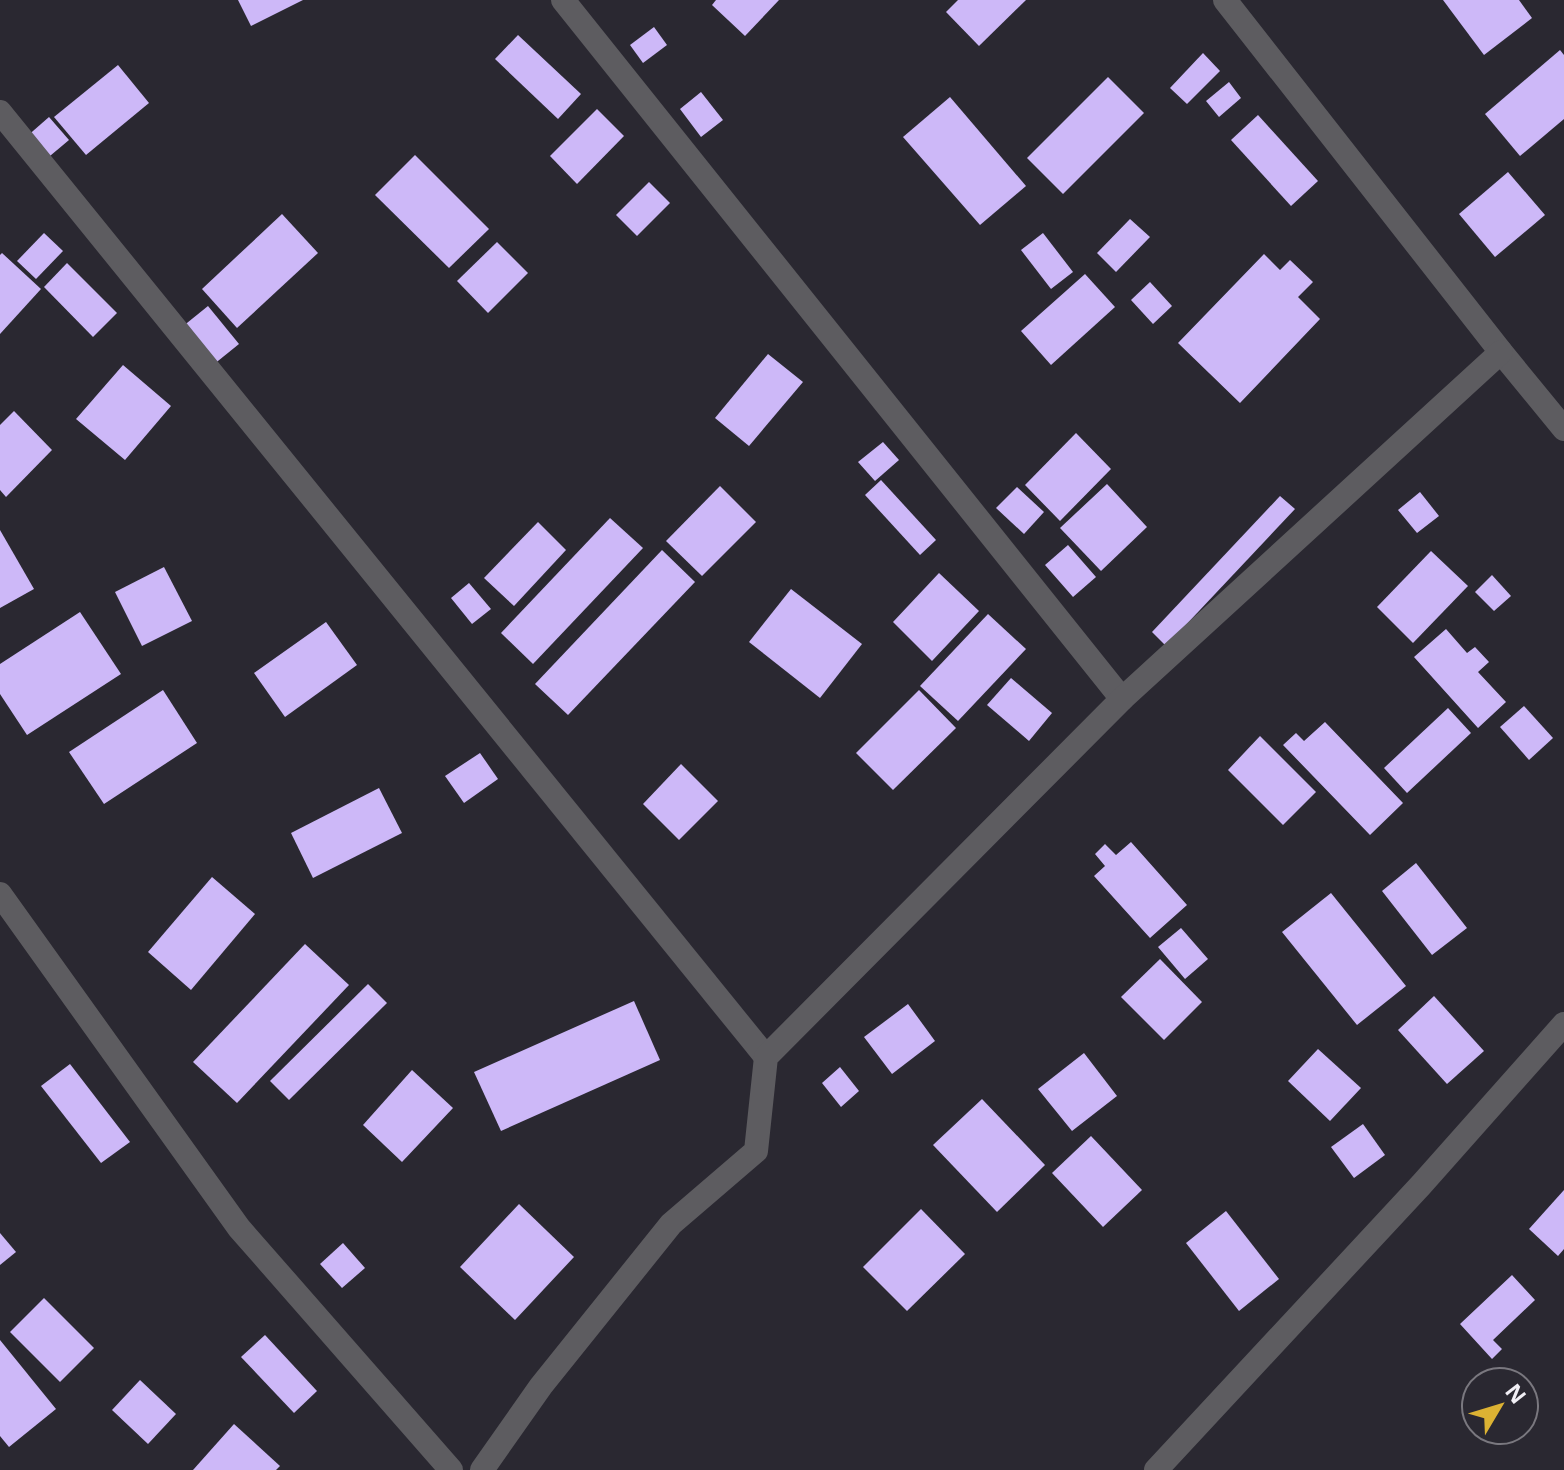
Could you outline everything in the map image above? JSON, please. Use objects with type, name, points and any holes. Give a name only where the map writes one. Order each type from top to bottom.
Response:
[{"type":"street","points":[[563,0],[1122,699]]},
{"type":"street","points":[[1225,0],[1564,429]]},
{"type":"street","points":[[0,112],[766,1057]]},
{"type":"street","points":[[482,1470],[541,1386],[671,1224],[756,1151],[766,1057],[1122,699],[1501,352]]},
{"type":"street","points":[[0,894],[239,1228],[451,1470]]},
{"type":"street","points":[[1156,1470],[1421,1185],[1564,1024]]},
{"type":"building","points":[[238,0],[303,0],[251,26]]},
{"type":"building","points":[[716,0],[779,0],[745,36],[712,5]]},
{"type":"building","points":[[958,0],[1026,0],[979,46],[946,12]]},
{"type":"building","points":[[1443,0],[1519,0],[1532,18],[1484,55]]},
{"type":"building","points":[[654,27],[667,45],[643,63],[630,45]]},
{"type":"building","points":[[518,35],[581,94],[558,119],[495,59]]},
{"type":"building","points":[[1560,50],[1564,55],[1564,119],[1520,156],[1485,114]]},
{"type":"building","points":[[1203,53],[1220,71],[1187,104],[1170,88]]},
{"type":"building","points":[[118,65],[149,103],[86,155],[54,117]]},
{"type":"building","points":[[1108,77],[1144,113],[1063,194],[1027,158]]},
{"type":"building","points":[[1229,82],[1241,98],[1219,117],[1206,101]]},
{"type":"building","points":[[701,92],[723,120],[701,137],[680,109]]},
{"type":"building","points":[[950,97],[1026,186],[980,225],[903,137]]},
{"type":"building","points":[[597,109],[624,136],[577,184],[550,156]]},
{"type":"building","points":[[1258,115],[1318,181],[1291,206],[1231,140]]},
{"type":"building","points":[[49,117],[69,140],[44,161],[25,138]]},
{"type":"building","points":[[415,155],[489,229],[449,268],[375,195]]},
{"type":"building","points":[[1508,172],[1545,215],[1495,257],[1459,214]]},
{"type":"building","points":[[649,182],[670,203],[637,236],[616,215]]},
{"type":"building","points":[[282,214],[318,253],[237,328],[202,289]]},
{"type":"building","points":[[1130,219],[1150,237],[1116,272],[1097,253]]},
{"type":"building","points":[[44,233],[63,251],[36,279],[17,261]]},
{"type":"building","points":[[1043,233],[1073,272],[1051,289],[1021,250]]},
{"type":"building","points":[[497,242],[528,273],[488,313],[457,281]]},
{"type":"building","points":[[2,253],[41,289],[0,334],[0,255]]},
{"type":"building","points":[[1264,254],[1280,270],[1290,260],[1313,282],[1298,297],[1320,319],[1240,403],[1178,343]]},
{"type":"building","points":[[67,263],[117,313],[93,337],[44,287]]},
{"type":"building","points":[[1085,274],[1115,307],[1051,365],[1021,331]]},
{"type":"building","points":[[1150,282],[1172,306],[1153,324],[1131,300]]},
{"type":"building","points":[[208,306],[239,344],[213,365],[182,327]]},
{"type":"building","points":[[768,354],[803,382],[749,446],[715,418]]},
{"type":"building","points":[[123,365],[171,406],[125,460],[76,419]]},
{"type":"building","points":[[14,411],[52,450],[6,497],[0,490],[0,425]]},
{"type":"building","points":[[1076,433],[1111,469],[1060,521],[1025,485]]},
{"type":"building","points":[[883,442],[899,460],[875,481],[858,462]]},
{"type":"building","points":[[881,480],[936,540],[920,555],[865,495]]},
{"type":"building","points":[[1107,484],[1147,527],[1101,571],[1060,528]]},
{"type":"building","points":[[720,486],[756,522],[702,576],[666,541]]},
{"type":"building","points":[[1017,487],[1044,512],[1024,534],[996,508]]},
{"type":"building","points":[[1420,492],[1439,516],[1417,533],[1398,510]]},
{"type":"building","points":[[1280,496],[1295,509],[1166,646],[1152,632]]},
{"type":"building","points":[[610,518],[643,548],[533,664],[501,633]]},
{"type":"building","points":[[538,522],[566,550],[514,606],[484,578]]},
{"type":"building","points":[[0,530],[34,589],[0,608]]},
{"type":"building","points":[[1068,545],[1096,577],[1073,597],[1045,565]]},
{"type":"building","points":[[662,550],[695,582],[568,715],[535,684]]},
{"type":"building","points":[[1431,551],[1468,586],[1413,643],[1377,607]]},
{"type":"building","points":[[164,567],[192,621],[142,646],[115,592]]},
{"type":"building","points":[[939,573],[979,611],[932,661],[893,622]]},
{"type":"building","points":[[1492,575],[1511,596],[1494,611],[1475,592]]},
{"type":"building","points":[[469,583],[491,609],[472,624],[451,598]]},
{"type":"building","points":[[791,589],[862,644],[820,698],[749,642]]},
{"type":"building","points":[[80,612],[121,674],[27,735],[0,694],[0,664]]},
{"type":"building","points":[[988,614],[1026,649],[958,721],[920,686]]},
{"type":"building","points":[[326,622],[357,665],[285,717],[254,673]]},
{"type":"building","points":[[1446,629],[1467,653],[1475,647],[1489,662],[1478,672],[1506,702],[1478,728],[1414,657]]},
{"type":"building","points":[[1011,678],[1052,713],[1029,741],[987,705]]},
{"type":"building","points":[[163,690],[197,743],[104,804],[69,752]]},
{"type":"building","points":[[919,690],[956,728],[893,790],[856,753]]},
{"type":"building","points":[[1524,706],[1553,738],[1529,760],[1500,727]]},
{"type":"building","points":[[1448,708],[1471,733],[1407,793],[1384,768]]},
{"type":"building","points":[[1325,722],[1403,803],[1370,835],[1283,745],[1296,733],[1304,741]]},
{"type":"building","points":[[1260,736],[1316,792],[1283,825],[1228,770]]},
{"type":"building","points":[[480,753],[498,779],[464,803],[445,776]]},
{"type":"building","points":[[681,764],[718,801],[679,840],[643,804]]},
{"type":"building","points":[[379,788],[402,833],[313,878],[291,833]]},
{"type":"building","points":[[1131,842],[1187,905],[1150,938],[1094,876],[1105,866],[1095,854],[1105,844],[1116,855]]},
{"type":"building","points":[[1416,863],[1467,928],[1432,955],[1382,891]]},
{"type":"building","points":[[212,877],[255,914],[191,990],[148,952]]},
{"type":"building","points":[[1331,893],[1406,986],[1357,1025],[1282,932]]},
{"type":"building","points":[[1181,928],[1208,959],[1185,979],[1158,947]]},
{"type":"building","points":[[305,944],[349,985],[237,1103],[193,1062]]},
{"type":"building","points":[[1160,959],[1202,1002],[1164,1040],[1121,997]]},
{"type":"building","points":[[368,984],[387,1003],[289,1100],[270,1081]]},
{"type":"building","points":[[1434,996],[1484,1051],[1447,1084],[1398,1030]]},
{"type":"building","points":[[634,1001],[660,1060],[501,1131],[474,1072]]},
{"type":"building","points":[[908,1004],[935,1041],[892,1074],[864,1037]]},
{"type":"building","points":[[1318,1049],[1361,1088],[1330,1121],[1288,1081]]},
{"type":"building","points":[[1084,1053],[1117,1096],[1072,1131],[1038,1089]]},
{"type":"building","points":[[70,1064],[130,1142],[101,1163],[41,1086]]},
{"type":"building","points":[[840,1067],[859,1091],[841,1107],[822,1083]]},
{"type":"building","points":[[412,1070],[453,1108],[402,1162],[363,1125]]},
{"type":"building","points":[[982,1099],[1045,1165],[997,1212],[933,1145]]},
{"type":"building","points":[[1363,1124],[1385,1155],[1354,1178],[1331,1147]]},
{"type":"building","points":[[1091,1136],[1142,1190],[1103,1227],[1052,1173]]},
{"type":"building","points":[[1564,1190],[1564,1249],[1558,1256],[1529,1229]]},
{"type":"building","points":[[519,1204],[574,1257],[515,1320],[460,1267]]},
{"type":"building","points":[[921,1209],[965,1254],[907,1311],[863,1267]]},
{"type":"building","points":[[1226,1211],[1279,1279],[1239,1311],[1186,1243]]},
{"type":"building","points":[[0,1233],[16,1252],[0,1265]]},
{"type":"building","points":[[343,1243],[365,1268],[342,1288],[320,1264]]},
{"type":"building","points":[[1512,1275],[1535,1300],[1493,1340],[1502,1349],[1492,1359],[1460,1324]]},
{"type":"building","points":[[44,1298],[94,1348],[60,1382],[10,1332]]},
{"type":"building","points":[[265,1335],[317,1391],[294,1413],[241,1357]]},
{"type":"building","points":[[0,1340],[56,1409],[9,1447],[0,1436]]},
{"type":"building","points":[[140,1380],[176,1414],[148,1444],[112,1410]]},
{"type":"building","points":[[234,1424],[280,1466],[276,1470],[193,1470]]}]
